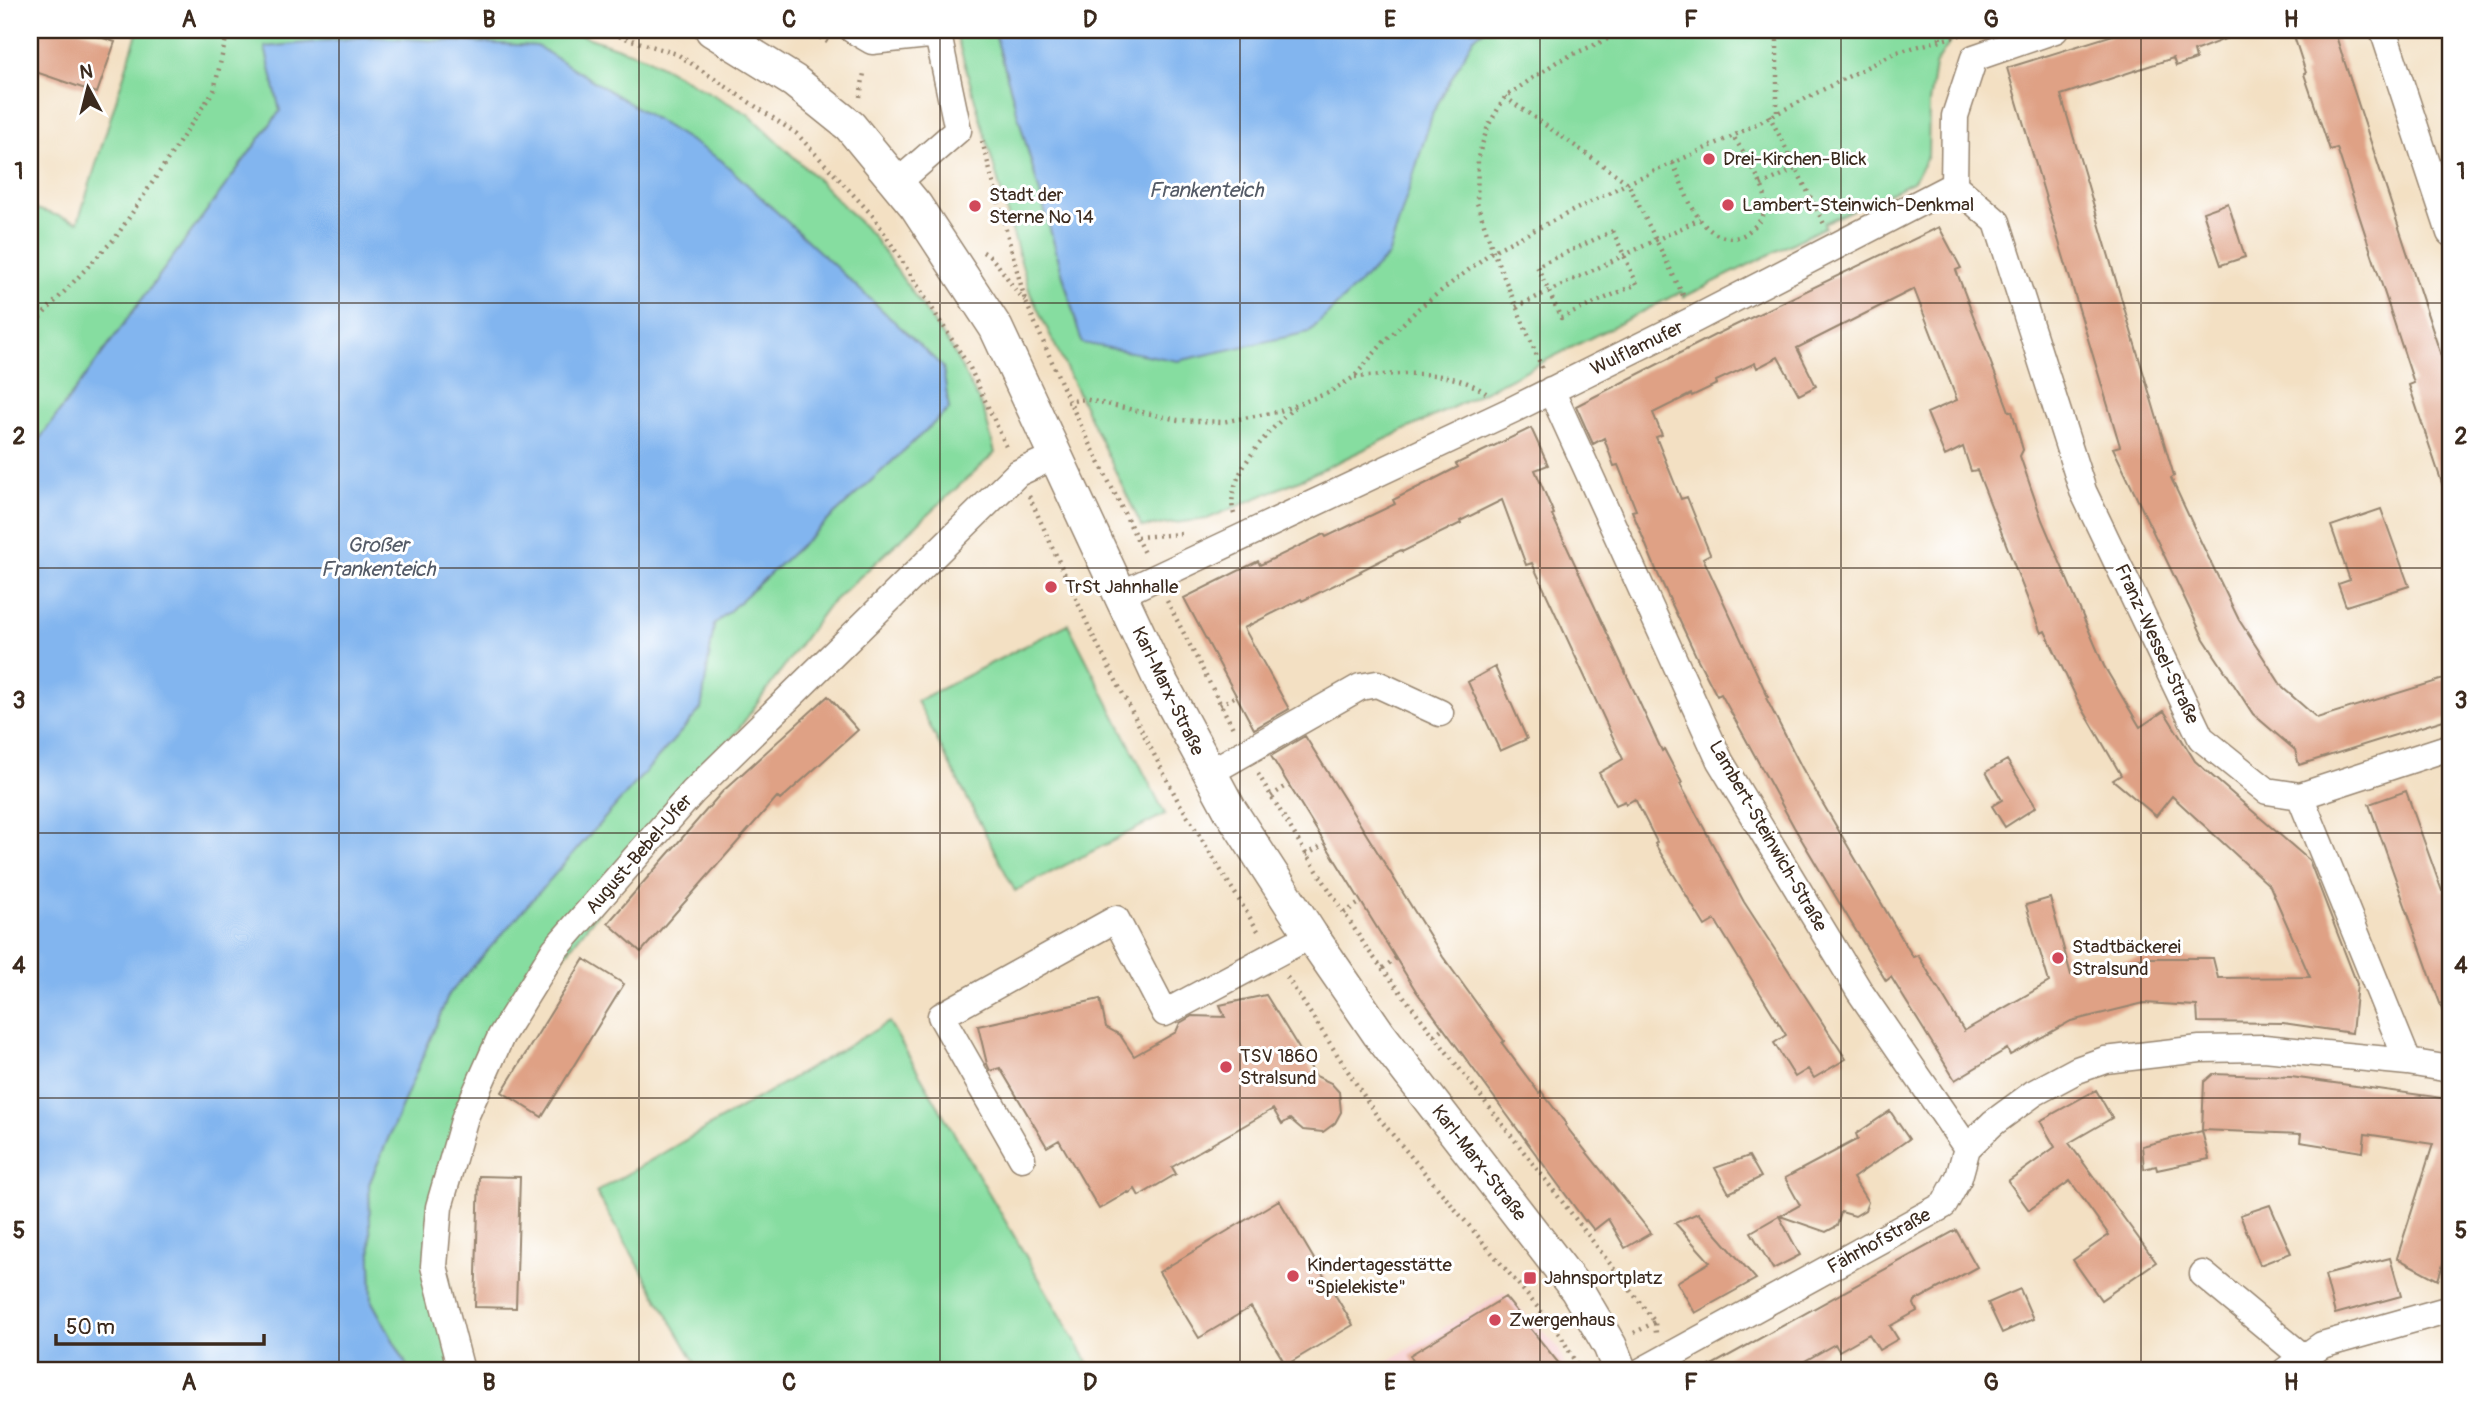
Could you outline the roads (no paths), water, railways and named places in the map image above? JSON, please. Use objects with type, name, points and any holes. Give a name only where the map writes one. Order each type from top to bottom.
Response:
[{"type":"main road","name":"Karl-Marx-Straße","points":[[712,30],[794,81],[841,118],[898,182],[996,328],[1161,682],[1230,810],[1379,1034],[1577,1290],[1610,1346],[1620,1371]]},
{"type":"street","points":[[853,30],[872,41],[938,32],[958,130],[898,182]]},
{"type":"street","points":[[1954,185],[1955,116],[1974,58],[2055,30]]},
{"type":"street","points":[[2383,30],[2450,233]]},
{"type":"street","name":"Wulflamufer","points":[[1121,593],[1512,410],[1954,185]]},
{"type":"street","name":"Franz-Wessel-Straße","points":[[1954,185],[1997,222],[2083,491],[2201,738],[2267,791],[2300,796]]},
{"type":"street","name":"Lambert-Steinwich-Straße","points":[[1551,390],[1720,761],[1860,992],[1967,1148]]},
{"type":"street","name":"August-Bebel-Ufer","points":[[461,1371],[434,1266],[439,1207],[465,1117],[501,1036],[555,949],[703,782],[1018,473],[1055,456]]},
{"type":"street","points":[[1209,773],[1360,687],[1377,684],[1440,713]]},
{"type":"street","points":[[2408,1062],[2300,796],[2450,747]]},
{"type":"street","points":[[1022,1158],[941,1016],[1116,919],[1165,1013],[1311,935]]},
{"type":"street","name":"Fährhofstraße","points":[[1642,1371],[1944,1205],[1959,1177],[1967,1148],[1993,1123],[2034,1093],[2077,1070],[2105,1060],[2200,1049],[2264,1048],[2408,1062],[2450,1069]]},
{"type":"street","points":[[2203,1274],[2295,1364],[2322,1345],[2450,1309]]},
{"type":"water","name":"Frankenteich","points":[[994,30],[1485,30],[1474,37],[1433,112],[1388,256],[1309,332],[1178,361],[1082,343]]},
{"type":"water","name":"Großer Frankenteich","points":[[368,37],[537,46],[721,160],[943,367],[949,409],[714,625],[701,709],[449,994],[369,1184],[372,1302],[410,1371],[30,1371],[30,452],[280,111],[265,47]]},
{"type":"place","name":"Drei-Kirchen-Blick","points":[[1709,159]]},
{"type":"place","name":"Lambert-Steinwich-Denkmal","points":[[1728,205]]},
{"type":"place","name":"Stadt der Sterne No 14","points":[[975,206]]},
{"type":"place","name":"TrSt Jahnhalle","points":[[1051,587]]},
{"type":"place","name":"Stadtbäckerei Stralsund","points":[[2058,958]]},
{"type":"place","name":"TSV 1860 Stralsund","points":[[1226,1067]]},
{"type":"place","name":"Kindertagesstätte \"Spielekiste\"","points":[[1293,1276]]},
{"type":"place","name":"Jahnsportplatz","points":[[1530,1278]]},
{"type":"place","name":"Zwergenhaus","points":[[1495,1320]]}]
